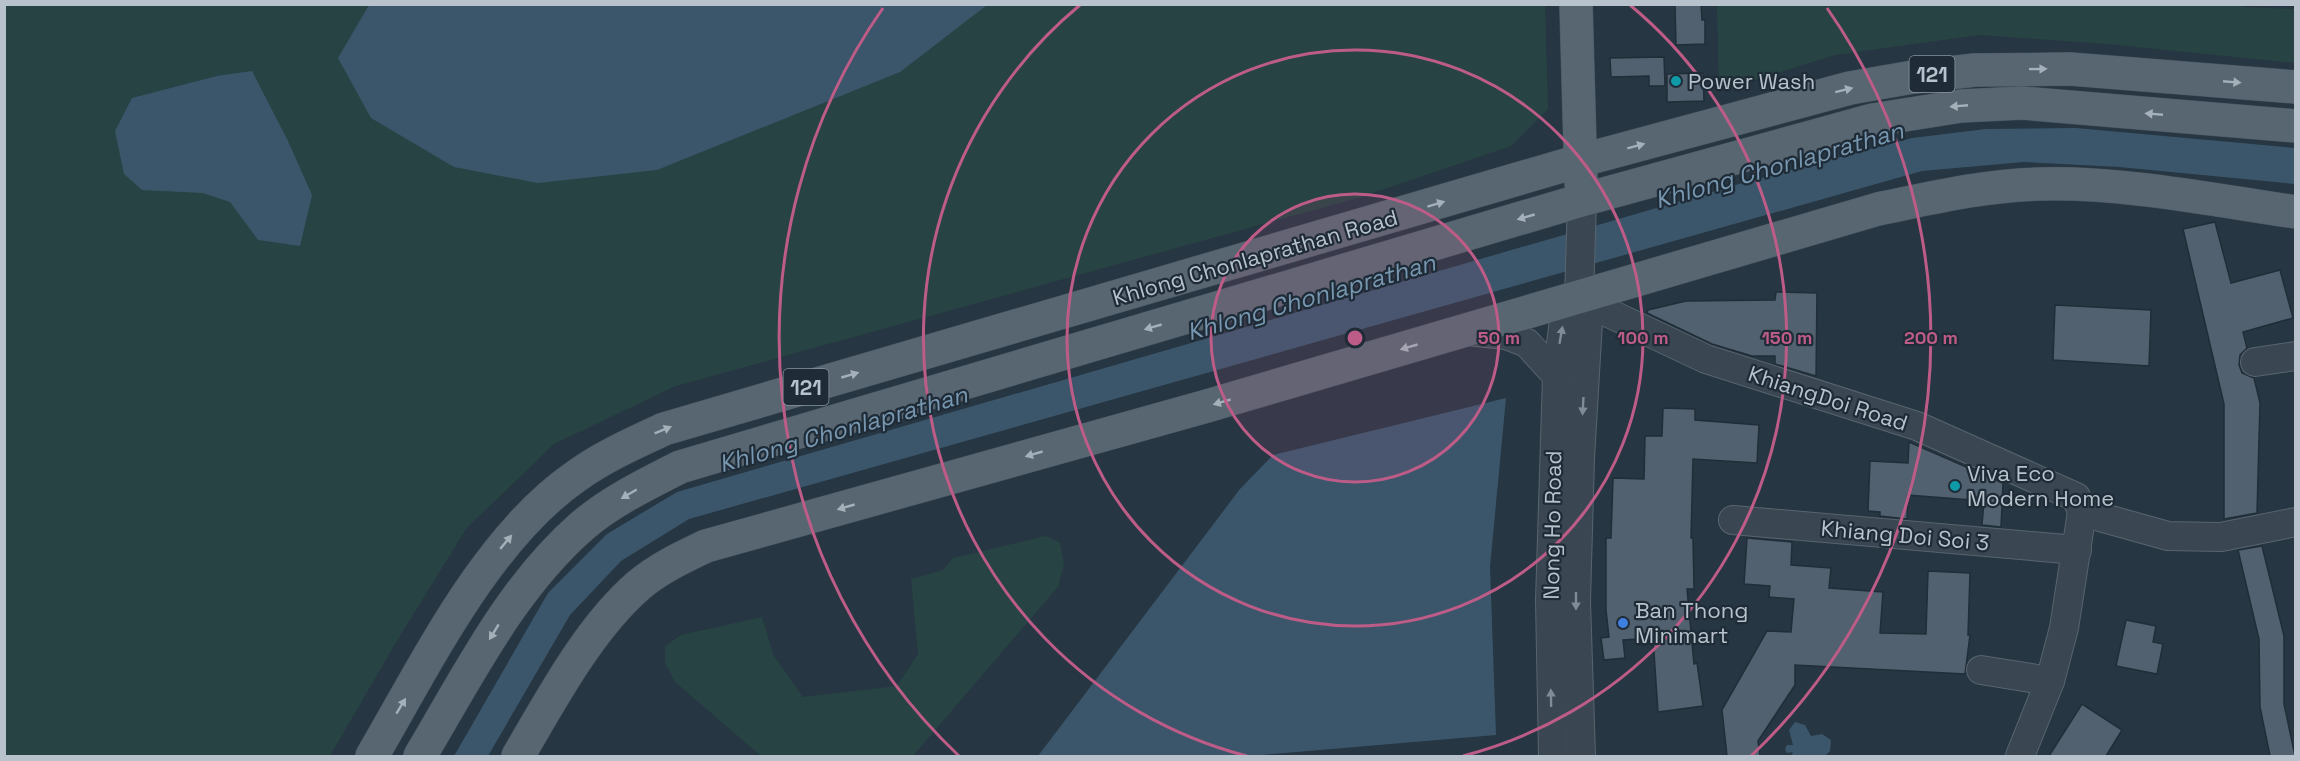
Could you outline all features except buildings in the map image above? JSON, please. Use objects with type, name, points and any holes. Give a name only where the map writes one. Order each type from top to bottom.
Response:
[{"type":"main road","points":[[1576,4],[1579,161],[1582,200]]},
{"type":"main road","name":"Khlong Chonlaprathan Road","points":[[372,756],[467,595],[505,543],[535,510],[575,477],[621,450],[664,429],[1579,161],[1850,88],[1912,77],[1975,70],[2070,69],[2295,87]]},
{"type":"main road","name":"Khlong Chonlaprathan Road","points":[[420,756],[502,618],[546,561],[584,524],[626,495],[680,467],[1582,200],[1840,128],[1914,112],[1961,106],[2053,105],[2295,126]]},
{"type":"main road","points":[[518,756],[554,694],[614,609],[640,584],[670,564],[706,546],[1207,406],[1579,299],[1878,209],[1956,193],[2040,184],[2079,184],[2295,212]]},
{"type":"street","name":"Nong Ho Road","points":[[1581,756],[1576,601],[1580,458],[1588,322],[1579,299],[1582,200]]},
{"type":"street","name":"Nong Ho Road","points":[[1553,756],[1550,601],[1557,376],[1564,320],[1579,299]]},
{"type":"street","name":"KhiangDoi Road","points":[[1579,299],[1706,359],[1917,426],[2076,497],[2082,512]]},
{"type":"street","points":[[1465,331],[1506,335],[1527,343],[1557,376]]},
{"type":"street","points":[[2255,362],[2295,356]]},
{"type":"street","points":[[2020,756],[2050,681],[2064,628],[2082,512],[2168,536],[2221,537],[2295,522]]},
{"type":"street","name":"Khiang Doi Soi 3","points":[[1733,520],[2077,550]]},
{"type":"street","points":[[1981,670],[2050,681]]},
{"type":"green space","points":[[2243,4],[2243,7],[2295,9],[2295,63],[2107,44],[1979,35],[1835,55],[1719,91],[1717,5]]},
{"type":"green space","points":[[4,5],[1545,5],[1548,109],[1511,146],[1361,197],[676,386],[554,444],[466,529],[395,644],[330,756],[5,756]]},
{"type":"green space","points":[[1046,536],[1060,543],[1064,564],[1058,587],[913,756],[761,756],[675,682],[665,663],[665,646],[681,635],[762,617],[774,656],[803,697],[897,686],[918,654],[911,579],[943,570],[953,558]]},
{"type":"water","points":[[369,5],[987,5],[900,72],[657,170],[538,183],[454,167],[371,118],[338,58]]},
{"type":"water","points":[[252,71],[288,141],[312,195],[300,246],[258,240],[230,202],[203,193],[142,190],[124,174],[115,131],[132,98],[217,76]]},
{"type":"water","points":[[2076,128],[2295,148],[2295,184],[2119,167],[2024,162],[1922,171],[689,519],[621,561],[570,615],[488,756],[454,756],[548,593],[607,534],[677,492],[1746,182],[1912,138],[1986,129]]},
{"type":"water","points":[[1506,398],[1490,567],[1496,735],[1250,756],[1038,756],[1240,489],[1273,455]]},
{"type":"water","points":[[1795,722],[1805,725],[1811,736],[1822,734],[1831,740],[1830,751],[1825,756],[1791,756],[1793,752],[1787,753],[1785,749],[1787,745],[1793,745],[1789,730]]},
{"type":"place","name":"Power Wash","points":[[1676,81]]},
{"type":"place","name":"Viva Eco Modern Home","points":[[1955,486]]},
{"type":"place","name":"Ban Thong Minimart","points":[[1623,623]]},
{"type":"water label","name":"Khlong Chonlaprathan","points":[[1779,165]]},
{"type":"water label","name":"Khlong Chonlaprathan","points":[[1311,297]]},
{"type":"water label","name":"Khlong Chonlaprathan","points":[[843,429]]}]
